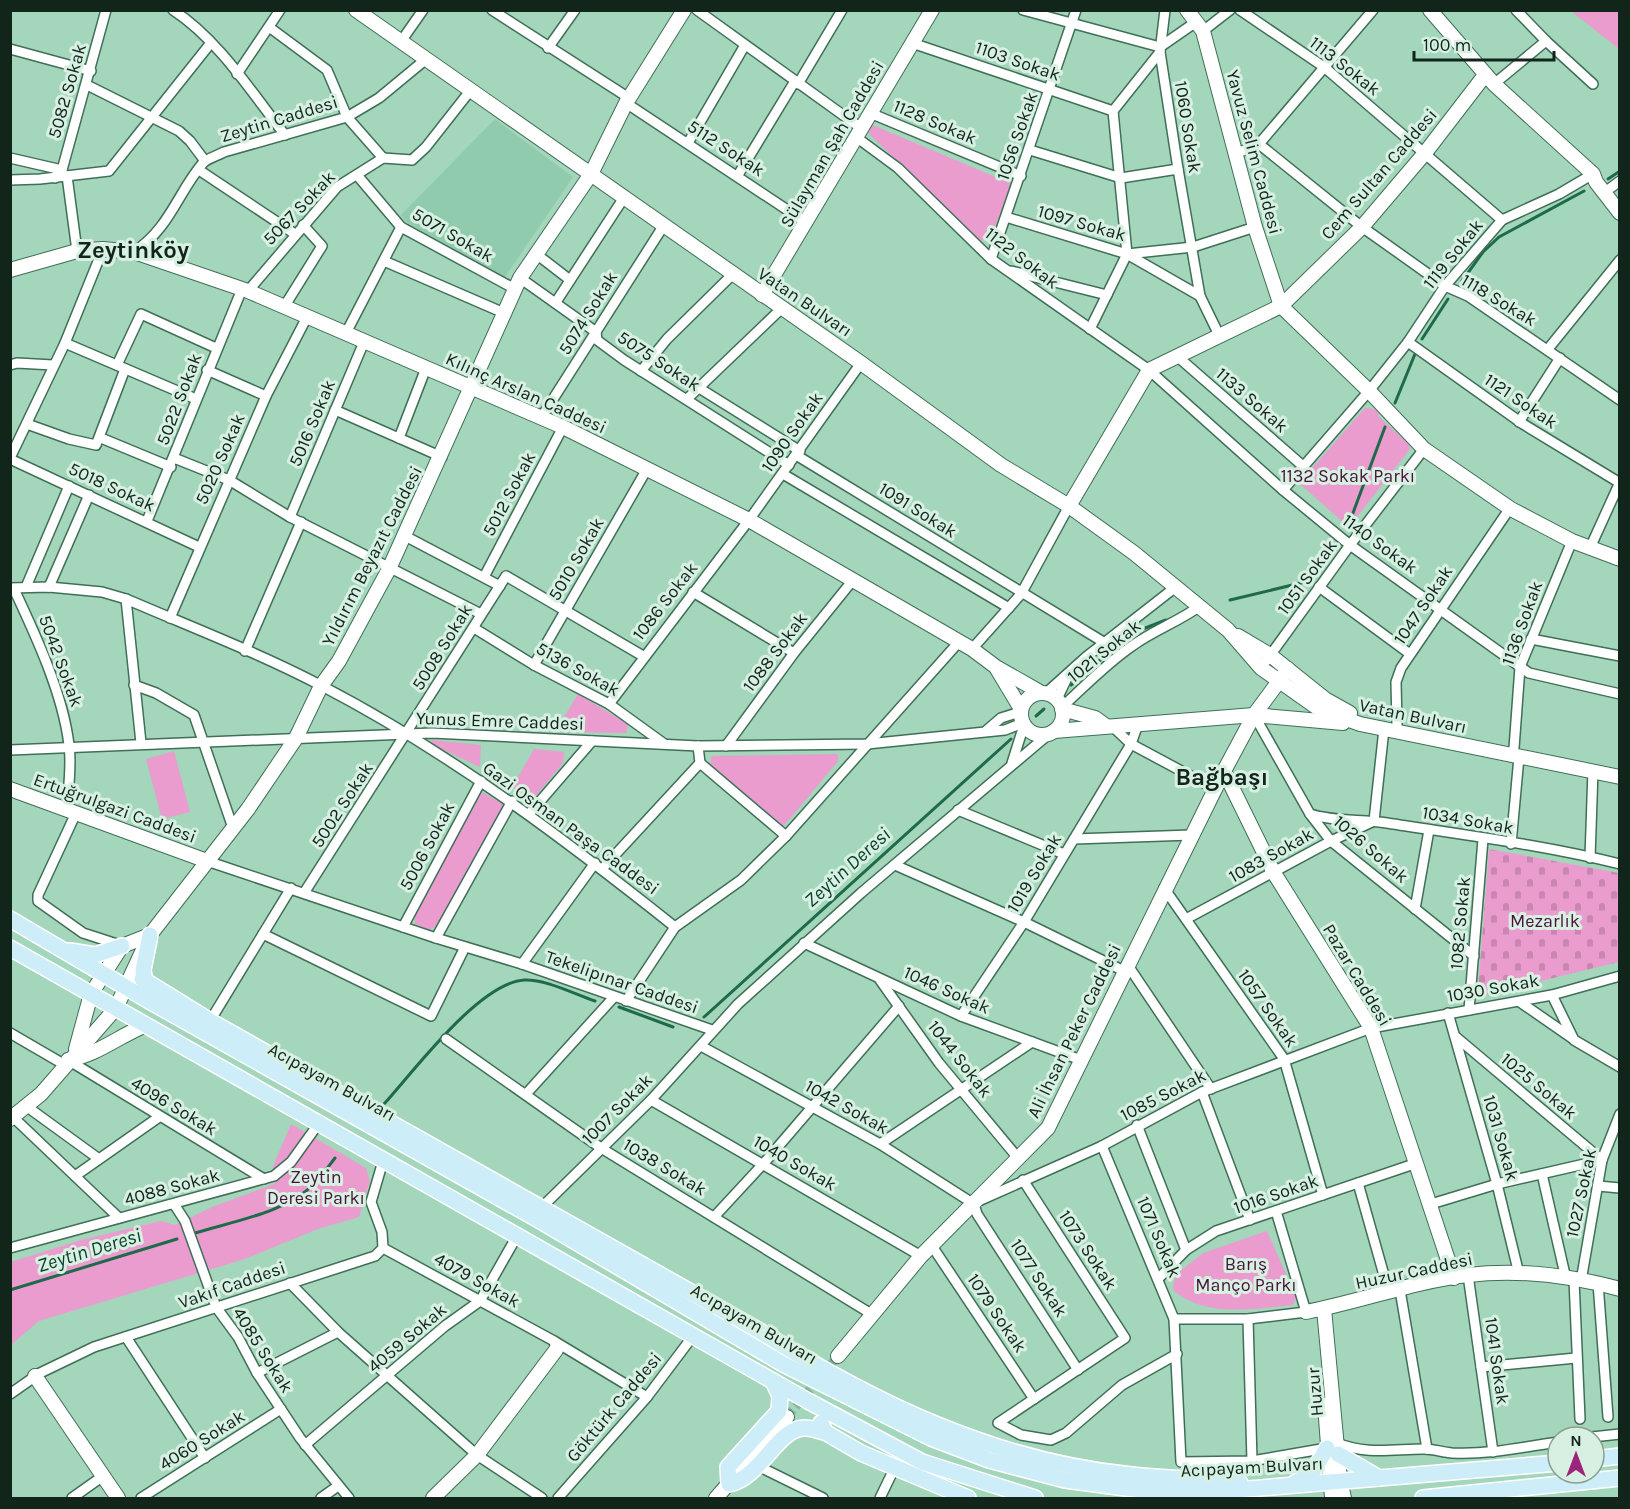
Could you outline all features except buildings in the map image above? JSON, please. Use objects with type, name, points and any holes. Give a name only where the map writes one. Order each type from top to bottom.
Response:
[{"type":"main road","points":[[10,910],[58,949],[95,955],[122,946]]},
{"type":"main road","name":"Acıpayam Bulvarı","points":[[10,919],[103,975],[537,1219],[783,1364],[931,1438],[989,1460],[1065,1480],[1141,1490],[1212,1492],[1546,1464]]},
{"type":"main road","points":[[150,935],[142,979],[151,1002]]},
{"type":"main road","points":[[10,948],[813,1404],[922,1462],[1035,1498]]},
{"type":"main road","points":[[142,979],[210,1021],[758,1330],[842,1381],[990,1446],[1049,1461],[1131,1475],[1211,1479],[1277,1487],[1311,1475],[1334,1448],[1379,1478]]},
{"type":"main road","points":[[773,1381],[780,1396],[779,1411],[728,1467],[729,1484],[743,1480],[754,1464],[782,1440],[798,1429],[807,1428],[825,1432],[861,1453],[968,1498]]},
{"type":"main road","points":[[813,1404],[825,1432]]},
{"type":"main road","points":[[1422,1498],[1620,1478]]},
{"type":"street","name":"5082 Sokak","points":[[10,180],[55,178],[65,173],[106,10]]},
{"type":"street","points":[[173,10],[189,21],[237,74],[285,135]]},
{"type":"street","points":[[189,21],[193,10]]},
{"type":"street","points":[[237,74],[280,10]]},
{"type":"street","name":"Vatan Bulvarı","points":[[356,10],[402,40],[425,60],[591,174],[623,199],[664,225],[861,363],[1001,465],[1069,506],[1177,586],[1228,630],[1261,668],[1284,674],[1345,712],[1392,729]]},
{"type":"street","points":[[402,40],[423,10]]},
{"type":"street","name":"5112 Sokak","points":[[492,10],[807,223]]},
{"type":"street","name":"Yıldırım Beyazıt Caddesi","points":[[12,1118],[41,1094],[116,1008],[150,935],[233,828],[296,738],[321,686],[339,661],[389,569],[442,457],[518,283],[535,254],[591,174],[628,101],[684,10]]},
{"type":"street","name":"1122 Sokak","points":[[697,10],[796,82],[858,133],[898,168],[991,259],[1149,370]]},
{"type":"street","name":"Sülayman Şah Caddesi","points":[[762,295],[932,10]]},
{"type":"street","points":[[1023,10],[1160,50]]},
{"type":"street","name":"1056 Sokak","points":[[991,259],[1051,89],[1076,10]]},
{"type":"street","name":"1060 Sokak","points":[[1165,10],[1160,50],[1178,169],[1200,296],[1219,335]]},
{"type":"street","points":[[1090,329],[1127,254],[1113,111],[1160,50],[1195,21],[1230,10]]},
{"type":"street","name":"1113 Sokak","points":[[1240,10],[1324,67],[1502,220]]},
{"type":"street","points":[[1234,154],[1259,144],[1373,10]]},
{"type":"street","points":[[1430,10],[1490,80],[1593,174],[1596,182],[1620,213]]},
{"type":"street","points":[[1516,10],[1593,84]]},
{"type":"street","points":[[548,48],[569,12]]},
{"type":"street","points":[[738,175],[838,12]]},
{"type":"street","name":"Yavuz Selim Caddesi","points":[[1195,21],[1255,227],[1281,306]]},
{"type":"street","points":[[269,27],[327,70],[347,117],[383,158],[412,160],[470,91]]},
{"type":"street","points":[[1490,80],[1546,41]]},
{"type":"street","name":"1103 Sokak","points":[[912,43],[1113,111]]},
{"type":"street","points":[[10,158],[65,173],[109,171],[210,44]]},
{"type":"street","points":[[688,143],[745,45]]},
{"type":"street","points":[[10,49],[91,71]]},
{"type":"street","name":"Zeytin Caddesi","points":[[134,252],[148,243],[160,228],[205,161],[224,152],[347,117],[379,98],[425,60]]},
{"type":"street","name":"Cem Sultan Caddesi","points":[[1149,370],[1281,306],[1362,227],[1490,80]]},
{"type":"street","points":[[87,85],[153,117],[184,136],[205,161]]},
{"type":"street","name":"1128 Sokak","points":[[870,113],[1021,176]]},
{"type":"street","name":"1118 Sokak","points":[[1259,144],[1362,227],[1445,286],[1468,296],[1620,400]]},
{"type":"street","points":[[1030,150],[1121,178],[1178,169]]},
{"type":"street","name":"5067 Sokak","points":[[245,290],[337,188],[383,158]]},
{"type":"street","points":[[199,170],[295,234]]},
{"type":"street","points":[[65,173],[77,251]]},
{"type":"street","name":"1119 Sokak","points":[[1283,490],[1369,391],[1408,342],[1445,286],[1502,220],[1559,194],[1593,174]]},
{"type":"street","name":"5071 Sokak","points":[[357,175],[401,226],[518,283]]},
{"type":"street","points":[[1605,192],[1620,181]]},
{"type":"street","points":[[556,302],[623,199]]},
{"type":"street","name":"1097 Sokak","points":[[1006,217],[1127,254],[1193,247],[1255,227]]},
{"type":"street","points":[[284,307],[322,246],[303,225]]},
{"type":"street","name":"5074 Sokak","points":[[541,418],[664,225]]},
{"type":"street","points":[[346,333],[401,226]]},
{"type":"street","points":[[10,459],[52,365],[65,343],[103,249]]},
{"type":"street","name":"Kılınç Arslan Caddesi","points":[[10,270],[77,251],[103,249],[134,252],[245,290],[563,427],[749,519],[958,643],[972,649],[996,668],[1053,700],[1109,726]]},
{"type":"street","points":[[535,254],[570,280]]},
{"type":"street","points":[[1127,254],[1200,296]]},
{"type":"street","points":[[1548,349],[1620,260]]},
{"type":"street","points":[[384,261],[504,313]]},
{"type":"street","points":[[1006,270],[1107,295]]},
{"type":"street","points":[[641,371],[667,339],[733,274]]},
{"type":"street","name":"5075 Sokak","points":[[518,283],[556,302],[596,332],[597,340],[641,371],[789,465]]},
{"type":"street","name":"5022 Sokak","points":[[147,521],[216,348],[245,290]]},
{"type":"street","points":[[1281,306],[1369,391],[1424,449],[1510,508],[1572,541],[1620,559]]},
{"type":"street","points":[[687,399],[782,308]]},
{"type":"street","points":[[27,424],[96,445],[101,438],[121,367],[141,314],[216,348]]},
{"type":"street","name":"5020 Sokak","points":[[170,618],[266,396],[307,317]]},
{"type":"street","name":"5016 Sokak","points":[[290,517],[364,342]]},
{"type":"street","name":"1121 Sokak","points":[[1408,342],[1520,422],[1619,483]]},
{"type":"street","points":[[65,343],[196,399]]},
{"type":"street","name":"1133 Sokak","points":[[1178,357],[1304,467]]},
{"type":"street","points":[[1520,422],[1560,358]]},
{"type":"street","points":[[10,365],[17,363],[52,365]]},
{"type":"street","name":"1090 Sokak","points":[[749,519],[861,363]]},
{"type":"street","points":[[399,438],[426,368]]},
{"type":"street","points":[[207,370],[266,396]]},
{"type":"street","points":[[972,649],[1021,594],[1069,506],[1149,370]]},
{"type":"street","name":"1140 Sokak","points":[[1149,370],[1283,490],[1350,545],[1440,607],[1520,667],[1529,673],[1620,694]]},
{"type":"street","name":"1091 Sokak","points":[[699,388],[1021,594],[1105,643]]},
{"type":"street","points":[[335,410],[442,457]]},
{"type":"street","name":"5012 Sokak","points":[[484,577],[563,427]]},
{"type":"street","points":[[101,438],[229,480],[290,517],[481,614]]},
{"type":"street","name":"1051 Sokak","points":[[1261,668],[1350,545],[1424,449]]},
{"type":"street","name":"5018 Sokak","points":[[10,459],[199,547]]},
{"type":"street","name":"5010 Sokak","points":[[534,664],[647,469]]},
{"type":"street","points":[[783,474],[1009,608]]},
{"type":"street","points":[[1590,548],[1619,483]]},
{"type":"street","points":[[26,587],[69,486]]},
{"type":"street","points":[[49,587],[89,495]]},
{"type":"street","name":"1047 Sokak","points":[[1374,821],[1392,729],[1396,682],[1410,654],[1440,607],[1510,508]]},
{"type":"street","name":"1086 Sokak","points":[[609,704],[643,656],[749,519]]},
{"type":"street","points":[[245,651],[302,522]]},
{"type":"street","points":[[405,536],[500,586]]},
{"type":"street","name":"1136 Sokak","points":[[1510,844],[1520,667],[1572,541]]},
{"type":"street","name":"5008 Sokak","points":[[407,735],[506,576],[566,611]]},
{"type":"street","name":"1088 Sokak","points":[[726,746],[794,653],[853,580]]},
{"type":"street","points":[[1053,700],[1069,674],[1177,586]]},
{"type":"street","name":"Gazi Osman Paşa Caddesi","points":[[12,588],[49,587],[102,592],[126,599],[321,686],[407,735],[512,801],[675,927]]},
{"type":"street","points":[[1319,587],[1410,654]]},
{"type":"street","name":"5042 Sokak","points":[[12,588],[35,633],[65,719],[70,748],[71,812]]},
{"type":"street","points":[[693,592],[794,653]]},
{"type":"street","points":[[126,599],[141,743]]},
{"type":"street","name":"1021 Sokak","points":[[1053,700],[1157,629],[1179,621],[1200,606]]},
{"type":"street","points":[[566,611],[643,656]]},
{"type":"street","name":"5136 Sokak","points":[[474,628],[534,664],[609,704],[663,743]]},
{"type":"street","name":"Vatan Bulvarı","points":[[1228,630],[1270,655],[1284,674],[1318,709],[1360,724],[1514,753],[1620,777]]},
{"type":"street","points":[[1531,639],[1620,656]]},
{"type":"street","points":[[626,1001],[675,927],[741,880],[786,836],[958,643]]},
{"type":"street","name":"Kılınç Arslan Caddesi","points":[[996,668],[1022,717]]},
{"type":"street","name":"Ali İhsan Peker Caddesi","points":[[838,1356],[921,1256],[1048,1128],[1164,888],[1224,771],[1254,715],[1284,674]]},
{"type":"street","points":[[134,686],[156,693],[194,715],[205,740],[233,828]]},
{"type":"street","points":[[1012,763],[1029,696],[1053,700]]},
{"type":"street","points":[[1022,717],[1032,733],[1051,732],[1061,723],[1053,700]]},
{"type":"street","name":"Kılınç Arslan Caddesi","points":[[1051,732],[1254,715],[1360,724]]},
{"type":"street","name":"1026 Sokak","points":[[1254,715],[1310,814],[1331,841],[1474,956]]},
{"type":"street","name":"Yunus Emre Caddesi","points":[[10,750],[205,740],[432,733],[698,746],[867,744],[913,741],[987,730],[1001,718],[1022,717]]},
{"type":"street","name":"1019 Sokak","points":[[961,1016],[1024,922],[1131,744],[1138,724]]},
{"type":"street","points":[[1109,726],[1131,744],[1215,789]]},
{"type":"street","name":"Tekelipınar Caddesi","points":[[207,861],[436,938],[522,964],[712,1030],[804,943],[1051,732]]},
{"type":"street","name":"5002 Sokak","points":[[304,893],[407,735]]},
{"type":"street","points":[[529,814],[592,741]]},
{"type":"street","points":[[698,746],[699,763],[786,836]]},
{"type":"street","name":"Vatan Bulvarı","points":[[1514,753],[1620,769]]},
{"type":"street","points":[[522,964],[598,866],[699,763]]},
{"type":"street","points":[[1590,858],[1593,770]]},
{"type":"street","name":"Pazar Caddesi","points":[[1224,771],[1274,873],[1371,1028],[1418,1163],[1454,1278]]},
{"type":"street","name":"5006 Sokak","points":[[403,927],[481,781]]},
{"type":"street","name":"Ertuğrulgazi Caddesi","points":[[10,789],[207,861]]},
{"type":"street","points":[[436,938],[512,801]]},
{"type":"street","points":[[958,810],[1064,854]]},
{"type":"street","points":[[71,812],[38,895],[38,901],[83,933],[122,946]]},
{"type":"street","name":"1034 Sokak","points":[[1310,814],[1328,819],[1374,821],[1620,864]]},
{"type":"street","name":"1083 Sokak","points":[[1186,919],[1331,841],[1374,821]]},
{"type":"street","points":[[1415,909],[1429,830]]},
{"type":"street","points":[[1074,839],[1192,835]]},
{"type":"street","name":"1082 Sokak","points":[[1469,1010],[1483,839]]},
{"type":"street","points":[[895,865],[1126,967],[1206,1090],[1250,1220]]},
{"type":"street","points":[[210,1021],[291,888]]},
{"type":"street","name":"1057 Sokak","points":[[1164,888],[1284,1059],[1323,1195]]},
{"type":"street","points":[[263,934],[431,1016],[465,947]]},
{"type":"street","points":[[146,1025],[120,1036],[89,1057],[70,1059],[91,994],[103,975],[122,946],[150,935]]},
{"type":"street","name":"1046 Sokak","points":[[804,943],[961,1016],[1081,1060]]},
{"type":"street","name":"1030 Sokak","points":[[1371,1028],[1449,1012],[1520,1002],[1620,976]]},
{"type":"street","name":"1044 Sokak","points":[[879,978],[961,1089],[1018,1158]]},
{"type":"street","points":[[1552,995],[1574,1040]]},
{"type":"street","points":[[526,1094],[614,997]]},
{"type":"street","points":[[1520,1002],[1574,1040],[1620,1066]]},
{"type":"street","points":[[714,1217],[764,1163],[899,1006]]},
{"type":"street","name":"1031 Sokak","points":[[1449,1012],[1497,1184],[1519,1274]]},
{"type":"street","name":"1085 Sokak","points":[[974,1204],[1102,1146],[1137,1125],[1206,1090],[1371,1028]]},
{"type":"street","name":"1007 Sokak","points":[[542,1207],[651,1100],[702,1046],[712,1030]]},
{"type":"street","name":"4096 Sokak","points":[[10,1033],[70,1059],[159,1117],[264,1179]]},
{"type":"street","name":"1025 Sokak","points":[[1455,1037],[1602,1161]]},
{"type":"street","name":"1038 Sokak","points":[[446,1039],[602,1148],[873,1315]]},
{"type":"street","points":[[880,1144],[1032,1042]]},
{"type":"street","name":"1042 Sokak","points":[[702,1046],[880,1144],[974,1204]]},
{"type":"street","name":"1040 Sokak","points":[[651,1100],[764,1163],[921,1256]]},
{"type":"street","points":[[26,1106],[99,1159]]},
{"type":"street","name":"1027 Sokak","points":[[1574,1280],[1598,1186],[1602,1161],[1620,1114]]},
{"type":"street","points":[[75,1176],[159,1117]]},
{"type":"street","points":[[12,1118],[119,1218]]},
{"type":"street","name":"4088 Sokak","points":[[13,1245],[274,1176],[291,1162],[319,1123]]},
{"type":"street","points":[[1137,1125],[1186,1250]]},
{"type":"street","name":"1071 Sokak","points":[[1102,1146],[1159,1278],[1174,1319],[1181,1462],[1252,1461]]},
{"type":"street","points":[[383,1161],[372,1202],[382,1232],[383,1248]]},
{"type":"street","points":[[1431,1204],[1497,1184],[1602,1161]]},
{"type":"street","name":"1016 Sokak","points":[[1159,1278],[1186,1250],[1216,1231],[1418,1163]]},
{"type":"street","points":[[1542,1174],[1574,1280],[1580,1419]]},
{"type":"street","name":"1073 Sokak","points":[[1023,1180],[1125,1338],[1078,1370]]},
{"type":"street","points":[[1358,1183],[1394,1292],[1427,1449]]},
{"type":"street","points":[[1598,1186],[1620,1188]]},
{"type":"street","name":"4085 Sokak","points":[[174,1204],[185,1221],[216,1307],[238,1337],[257,1373],[305,1445],[349,1498]]},
{"type":"street","name":"1077 Sokak","points":[[974,1204],[977,1214],[1078,1370]]},
{"type":"street","points":[[1174,1319],[1248,1319],[1315,1310],[1276,1211]]},
{"type":"street","name":"4059 Sokak","points":[[305,1445],[446,1326],[480,1301],[513,1243]]},
{"type":"street","name":"1079 Sokak","points":[[932,1246],[1034,1399]]},
{"type":"street","name":"Vakıf Caddesi","points":[[10,1394],[35,1376],[94,1347],[375,1256],[383,1248]]},
{"type":"street","name":"4079 Sokak","points":[[383,1248],[647,1397]]},
{"type":"street","name":"Huzur Caddesi","points":[[1315,1310],[1468,1275],[1519,1274],[1598,1283],[1620,1289]]},
{"type":"street","name":"1041 Sokak","points":[[1468,1275],[1493,1452]]},
{"type":"street","points":[[290,1283],[339,1332],[473,1452],[542,1498]]},
{"type":"street","points":[[1598,1283],[1608,1417]]},
{"type":"street","name":"Huzur","points":[[1315,1310],[1334,1448],[1335,1481]]},
{"type":"street","points":[[1248,1319],[1252,1461],[1334,1448],[1370,1451],[1427,1449],[1452,1453],[1493,1452],[1546,1444]]},
{"type":"street","points":[[257,1373],[339,1332]]},
{"type":"street","name":"Göktürk Caddesi","points":[[558,1498],[647,1397],[693,1336]]},
{"type":"street","points":[[126,1337],[205,1458]]},
{"type":"street","points":[[433,1498],[473,1452],[555,1346]]},
{"type":"street","points":[[1078,1370],[998,1423],[1021,1435],[1051,1440],[1066,1433],[1122,1384],[1177,1354]]},
{"type":"street","points":[[1481,1367],[1576,1359]]},
{"type":"street","points":[[35,1376],[118,1498]]},
{"type":"street","name":"4060 Sokak","points":[[141,1498],[281,1409]]},
{"type":"street","points":[[787,1417],[754,1464],[823,1498]]},
{"type":"street","points":[[880,1498],[895,1467]]},
{"type":"street","points":[[72,1498],[103,1476]]},
{"type":"street","points":[[1332,1498],[1335,1481]]},
{"type":"street","points":[[1335,1481],[1344,1498]]},
{"type":"street","points":[[716,1498],[729,1484]]},
{"type":"street","points":[[321,1498],[338,1486]]},
{"type":"street","points":[[1476,1498],[1498,1490]]},
{"type":"shaded area","points":[[495,119],[573,177],[505,277],[408,224],[401,215]]},
{"type":"green space","points":[[1571,11],[1619,11],[1619,49]]},
{"type":"green space","points":[[870,124],[1012,184],[989,241],[980,240],[869,134]]},
{"type":"green space","name":"1132 Sokak Parkı","points":[[1365,408],[1380,410],[1378,416],[1408,443],[1410,449],[1353,522],[1345,524],[1299,483]]},
{"type":"green space","points":[[578,694],[628,724],[626,733],[555,732]]},
{"type":"green space","points":[[431,740],[481,745],[480,767],[433,745]]},
{"type":"green space","points":[[534,749],[564,752],[563,763],[533,799],[512,788]]},
{"type":"green space","points":[[174,751],[190,812],[162,819],[146,759]]},
{"type":"green space","points":[[838,754],[838,761],[783,827],[711,765],[711,756]]},
{"type":"green space","points":[[482,792],[506,806],[438,925],[429,930],[415,924],[415,914]]},
{"type":"green space","name":"Mezarlık","points":[[1489,849],[1619,873],[1619,962],[1487,994],[1478,990]]},
{"type":"green space","name":"Zeytin Deresi Parkı","points":[[291,1124],[366,1168],[370,1181],[359,1217],[318,1229],[245,1259],[39,1321],[11,1345],[11,1262],[81,1240],[161,1221],[175,1225],[212,1207],[274,1184],[273,1166]]},
{"type":"green space","name":"Barış Manço Parkı","points":[[1267,1231],[1296,1297],[1293,1305],[1230,1310],[1214,1308],[1186,1299],[1173,1290],[1175,1275],[1203,1253]]},
{"type":"waterway","name":"Zeytin Deresi","points":[[1608,179],[1620,171]]},
{"type":"waterway","name":"Zeytin Deresi","points":[[1462,281],[1483,252],[1499,237],[1584,191]]},
{"type":"waterway","name":"Zeytin Deresi","points":[[1422,339],[1448,299]]},
{"type":"waterway","name":"Zeytin Deresi","points":[[1395,403],[1415,354]]},
{"type":"waterway","name":"Zeytin Deresi","points":[[1350,521],[1385,427]]},
{"type":"waterway","name":"Zeytin Deresi","points":[[1230,600],[1305,582],[1334,551]]},
{"type":"waterway","name":"Zeytin Deresi","points":[[1071,685],[1130,634],[1166,620]]},
{"type":"waterway","name":"Zeytin Deresi","points":[[1036,716],[1044,709]]},
{"type":"waterway","name":"Zeytin Deresi","points":[[704,1017],[1011,739]]},
{"type":"waterway","name":"Zeytin Deresi","points":[[384,1104],[448,1031],[487,996],[506,985],[533,980],[595,1001]]},
{"type":"waterway","name":"Zeytin Deresi","points":[[619,1007],[673,1027]]},
{"type":"waterway","name":"Zeytin Deresi","points":[[195,1233],[258,1215],[289,1202],[314,1184],[335,1158]]},
{"type":"waterway","name":"Zeytin Deresi","points":[[10,1290],[177,1239]]},
{"type":"tunnel","points":[[787,1417],[838,1356]]},
{"type":"district","name":"Zeytinköy","points":[[133,250]]},
{"type":"district","name":"Bağbaşı","points":[[1222,777]]}]
